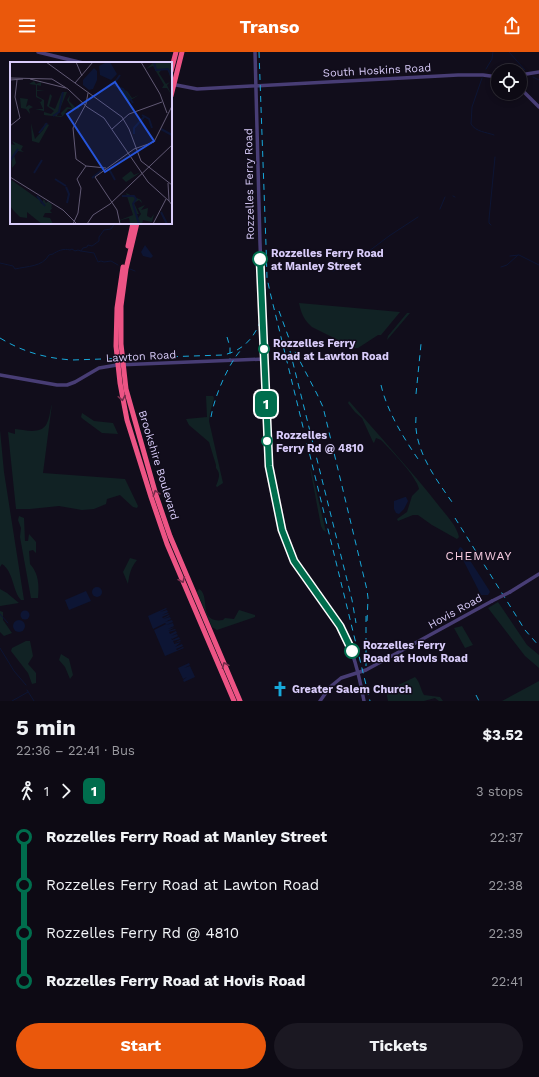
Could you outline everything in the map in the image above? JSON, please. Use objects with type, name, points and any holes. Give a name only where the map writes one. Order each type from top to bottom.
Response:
[{"type":"highway","points":[[172,67],[176,52]]},
{"type":"highway","points":[[172,84],[182,52]]},
{"type":"highway","name":"Brookshire Boulevard","points":[[133,224],[118,295],[116,332],[122,395],[127,420],[167,544],[234,701]]},
{"type":"highway","name":"Brookshire Boulevard","points":[[137,224],[128,258],[122,295],[120,364],[129,403],[156,495],[173,542],[240,701]]},
{"type":"highway","points":[[167,544],[173,542]]},
{"type":"street","points":[[38,52],[78,62]]},
{"type":"street","name":"Rozzelles Ferry Road","points":[[255,52],[260,243],[269,466],[284,536],[294,561],[344,633],[352,651],[364,701]]},
{"type":"street","points":[[527,74],[539,72]]},
{"type":"street","name":"South Hoskins Road","points":[[172,84],[197,89],[458,75],[491,76]]},
{"type":"street","points":[[527,95],[539,107]]},
{"type":"street","name":"Lawton Road","points":[[0,375],[57,385],[67,385],[97,369],[120,364],[264,359]]},
{"type":"street","name":"Hovis Road","points":[[320,701],[330,687],[338,680],[375,665],[510,592],[539,574]]},
{"type":"shaded area","points":[[299,303],[400,312],[381,335],[378,335],[358,348],[354,348],[312,327],[303,316]]},
{"type":"shaded area","points":[[407,313],[410,313],[387,340],[388,336]]},
{"type":"shaded area","points":[[206,396],[213,396],[214,398],[209,421],[223,483],[217,487],[219,474],[209,442],[189,425],[186,419],[207,417]]},
{"type":"shaded area","points":[[349,401],[406,466],[448,517],[458,533],[459,537],[457,539],[418,515],[413,515],[398,521],[397,519],[407,512],[412,496],[419,489],[417,484],[403,464],[381,440],[376,438],[374,443],[373,442],[362,418],[348,403]]},
{"type":"shaded area","points":[[52,404],[43,473],[125,479],[138,506],[137,508],[133,507],[120,495],[107,499],[106,504],[94,509],[82,510],[59,506],[16,509],[8,432],[15,434],[15,429],[33,431],[45,427]]},
{"type":"shaded area","points":[[82,413],[94,421],[113,423],[118,434],[102,433],[81,417]]},
{"type":"shaded area","points":[[0,430],[4,472],[24,600],[21,600],[18,596],[6,567],[2,564],[0,567]]},
{"type":"shaded area","points":[[310,468],[311,469],[326,532],[321,526]]},
{"type":"shaded area","points":[[19,516],[24,518],[25,541],[28,541],[29,534],[36,542],[36,553],[33,550],[29,551],[30,564],[38,580],[38,598],[31,598],[20,537],[21,528],[18,520]]},
{"type":"shaded area","points":[[130,558],[137,560],[133,565],[128,584],[123,572]]},
{"type":"shaded area","points":[[0,589],[7,593],[19,603],[0,606]]},
{"type":"shaded area","points":[[199,589],[204,597],[207,614],[210,618],[215,620],[223,620],[225,618],[234,619],[239,610],[255,615],[255,617],[217,630],[212,627],[197,592]]},
{"type":"shaded area","points":[[498,602],[527,645],[539,655],[539,668],[525,656],[488,608]]},
{"type":"shaded area","points":[[0,611],[3,612],[3,620],[12,633],[4,636],[0,632]]},
{"type":"shaded area","points":[[462,626],[473,645],[465,648],[454,628]]},
{"type":"shaded area","points":[[26,641],[30,641],[33,656],[28,664],[36,673],[36,683],[32,684],[28,673],[11,651],[12,648]]},
{"type":"shaded area","points":[[61,654],[69,659],[73,675],[70,679],[65,667],[59,660]]},
{"type":"shaded area","points":[[415,677],[424,695],[440,697],[443,701],[439,701],[435,698],[424,701],[388,701],[386,691]]},
{"type":"shaded area","points":[[539,681],[539,701],[502,701]]},
{"type":"water","points":[[145,245],[153,256],[151,258],[143,256],[141,252]]},
{"type":"water","points":[[405,497],[408,501],[404,509],[399,514],[396,513],[394,509],[394,501]]},
{"type":"water","points":[[460,547],[489,590],[490,592],[488,595],[481,595],[458,550]]},
{"type":"water","points":[[95,587],[99,587],[101,588],[101,596],[95,597],[92,594],[92,590]]},
{"type":"water","points":[[86,591],[91,601],[69,610],[65,600]]},
{"type":"water","points":[[166,608],[167,609],[160,612],[167,610],[168,612],[162,615],[169,614],[162,617],[163,618],[169,615],[170,616],[163,619],[170,617],[171,619],[165,622],[172,620],[173,622],[166,625],[173,623],[174,626],[168,629],[175,627],[168,631],[175,629],[176,630],[169,632],[170,634],[176,631],[177,633],[171,636],[177,634],[178,636],[172,639],[171,638],[172,640],[179,637],[180,639],[173,641],[174,644],[181,642],[175,647],[182,644],[183,646],[176,649],[184,648],[165,656],[154,630],[166,624],[165,623],[153,629],[148,616]]},
{"type":"water","points":[[23,611],[27,611],[29,615],[27,619],[23,619],[21,617],[21,613]]},
{"type":"water","points":[[17,620],[21,620],[25,626],[21,632],[17,632],[13,628],[13,624]]},
{"type":"water","points":[[189,663],[190,665],[184,668],[190,666],[195,677],[184,682],[183,680],[187,677],[183,679],[178,668]]},
{"type":"waterway","points":[[486,69],[492,59],[493,52]]},
{"type":"waterway","points":[[509,52],[520,64]]},
{"type":"waterway","points":[[533,77],[539,80]]},
{"type":"waterway","points":[[482,78],[472,107],[471,124],[478,130],[494,135]]},
{"type":"waterway","points":[[491,225],[489,223],[489,219],[495,157]]},
{"type":"waterway","points":[[440,209],[445,197]]},
{"type":"waterway","points":[[333,271],[352,264],[389,236],[418,217]]},
{"type":"waterway","points":[[81,251],[88,245],[92,246],[99,241],[99,237],[104,230],[111,229],[114,224]]},
{"type":"waterway","points":[[0,263],[13,266],[15,269],[39,264],[49,255],[65,249],[72,249],[75,251],[78,250],[94,253],[98,262],[111,261],[118,265]]},
{"type":"waterway","points":[[501,267],[507,265],[518,255]]},
{"type":"waterway","points":[[510,256],[519,255],[539,265]]},
{"type":"waterway","points":[[130,269],[135,271]]},
{"type":"waterway","points":[[0,614],[8,623]]},
{"type":"waterway","points":[[0,648],[14,671],[26,685]]},
{"type":"waterway","points":[[27,690],[34,701]]},
{"type":"waterway","points":[[12,701],[28,692]]},
{"type":"railway","points":[[259,52],[267,278],[370,701]]},
{"type":"railway","points":[[0,338],[34,354],[72,360],[223,355],[234,352],[243,346],[256,331],[263,311],[265,289]]},
{"type":"railway","points":[[279,311],[291,344],[323,407],[367,590],[367,622]]},
{"type":"railway","points":[[227,337],[230,347],[230,359]]},
{"type":"railway","points":[[416,394],[421,344]]},
{"type":"railway","points":[[211,417],[215,400],[222,382],[231,364],[241,350]]},
{"type":"railway","points":[[290,351],[352,600],[356,623]]},
{"type":"railway","points":[[381,385],[391,414],[401,433],[418,459]]},
{"type":"railway","points":[[416,417],[418,440],[426,462],[452,502]]},
{"type":"railway","points":[[455,518],[525,630],[539,646]]},
{"type":"railway","points":[[366,616],[366,668]]},
{"type":"railway","points":[[476,695],[479,701]]},
{"type":"bus line","name":"1","points":[[260,259],[269,466],[270,478],[282,530],[289,552],[294,561],[340,626],[350,644],[352,651]]},
{"type":"place","name":"Rozzelles Ferry Road at Manley Street","points":[[260,259]]},
{"type":"place","name":"Rozzelles Ferry Road at Lawton Road","points":[[264,349]]},
{"type":"place","name":"Rozzelles Ferry Rd @ 4810","points":[[267,441]]},
{"type":"place","name":"Rozzelles Ferry Road at Hovis Road","points":[[352,651]]},
{"type":"place","name":"Greater Salem Church","points":[[280,689]]},
{"type":"district","name":"CHEMWAY","points":[[479,556]]}]
